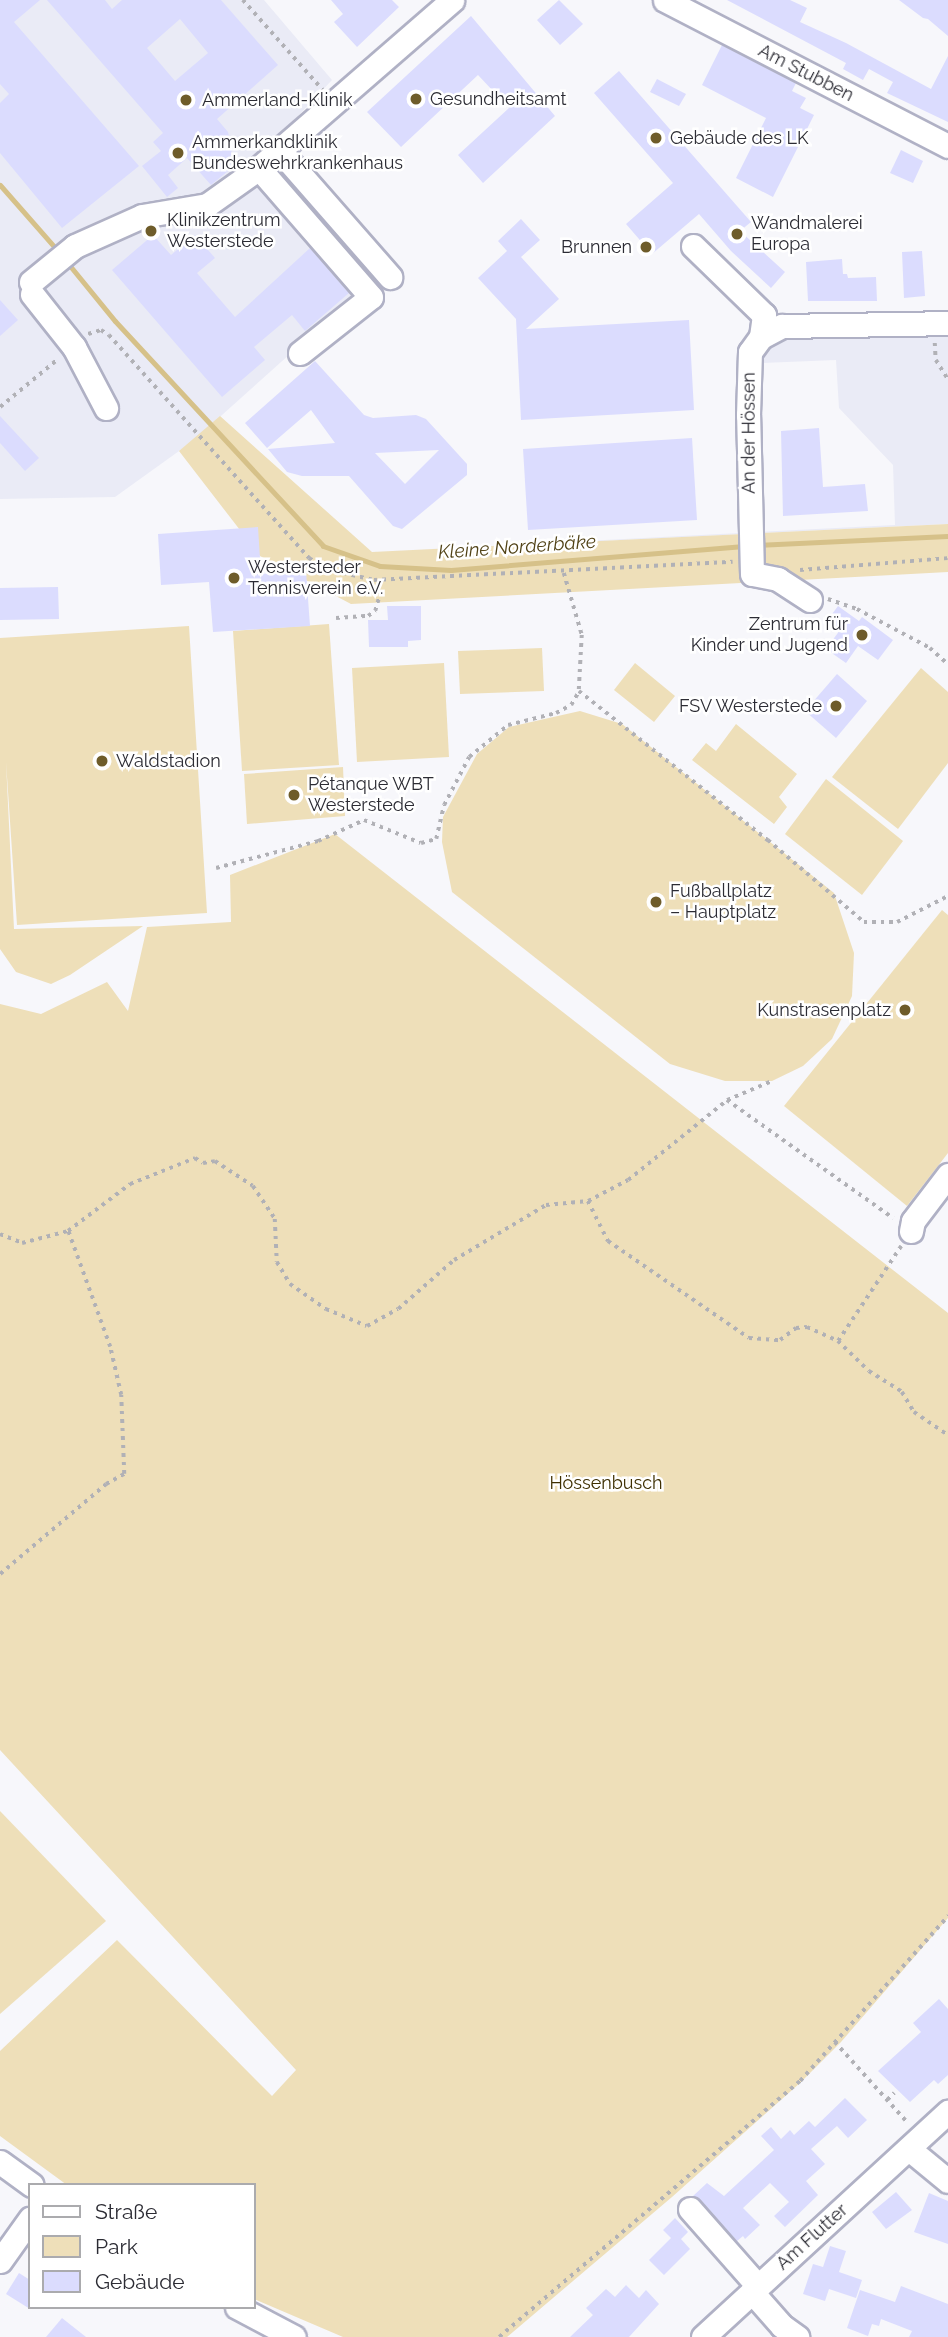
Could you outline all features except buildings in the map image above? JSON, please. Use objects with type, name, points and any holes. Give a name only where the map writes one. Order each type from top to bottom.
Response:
[{"type":"street","name":"Am Stubben","points":[[665,0],[948,146]]},
{"type":"street","points":[[106,408],[74,347],[32,288],[75,246],[142,216],[207,205],[260,168],[441,3]]},
{"type":"street","points":[[279,150],[390,277]]},
{"type":"street","points":[[260,168],[370,297],[300,353]]},
{"type":"street","points":[[693,246],[764,315],[761,337]]},
{"type":"street","points":[[761,337],[782,327],[941,323]]},
{"type":"street","name":"An der Hössen","points":[[751,557],[747,378],[750,352],[761,337]]},
{"type":"street","points":[[751,557],[752,574],[778,579],[810,600]]},
{"type":"street","points":[[911,1231],[913,1221],[948,1175]]},
{"type":"street","name":"Am Flutter","points":[[703,2337],[948,2112]]},
{"type":"street","points":[[915,2143],[948,2181]]},
{"type":"street","points":[[0,2162],[29,2183]]},
{"type":"street","points":[[690,2209],[782,2326],[797,2337]]},
{"type":"street","points":[[0,2262],[28,2222]]},
{"type":"street","points":[[241,2309],[294,2337]]},
{"type":"path","points":[[243,0],[334,103]]},
{"type":"path","points":[[941,323],[936,360],[948,379]]},
{"type":"path","points":[[0,407],[91,332],[101,330],[109,335],[309,558],[327,569],[374,580],[564,573],[751,557]]},
{"type":"path","points":[[792,571],[948,558]]},
{"type":"path","points":[[216,868],[318,841],[364,820],[421,843],[436,839],[444,805],[468,757],[508,725],[556,713],[571,705],[579,691],[582,635],[564,573]]},
{"type":"path","points":[[336,618],[368,616],[375,611],[382,587]]},
{"type":"path","points":[[810,600],[835,599],[930,648],[948,664]]},
{"type":"path","points":[[579,691],[768,840],[864,922],[897,922],[948,896]]},
{"type":"path","points":[[0,1234],[22,1243],[68,1231],[130,1184],[195,1158],[203,1163],[215,1161],[253,1186],[275,1219],[276,1262],[290,1284],[326,1309],[367,1326],[398,1309],[454,1260],[546,1205],[588,1201],[628,1180],[727,1100],[772,1081]]},
{"type":"path","points":[[727,1100],[911,1231],[838,1341]]},
{"type":"path","points":[[588,1201],[608,1241],[749,1338],[780,1340],[796,1328],[807,1327],[838,1341],[869,1371],[902,1392],[915,1412],[948,1434]]},
{"type":"path","points":[[0,1574],[106,1484],[124,1474],[121,1395],[110,1347],[68,1231]]},
{"type":"path","points":[[499,2337],[800,2081],[948,1916]]},
{"type":"path","points":[[835,2042],[887,2100],[915,2143]]},
{"type":"path","points":[[887,2100],[894,2094]]},
{"type":"shaded area","name":"Klinikzentrum Westerstede","points":[[0,0],[264,0],[332,80],[247,170],[358,293],[193,441],[115,497],[0,499]]},
{"type":"shaded area","points":[[948,326],[948,524],[372,552],[895,525],[893,465],[839,408],[836,360],[760,363],[771,342],[798,333]]},
{"type":"green space","points":[[220,416],[372,552],[948,524],[948,572],[351,604],[260,556],[179,451]]},
{"type":"green space","points":[[329,624],[339,765],[242,771],[233,631]]},
{"type":"green space","name":"Waldstadion","points":[[189,626],[207,913],[17,925],[6,762],[14,929],[143,926],[70,975],[51,984],[16,972],[0,949],[0,638]]},
{"type":"green space","points":[[542,648],[544,691],[460,694],[458,651]]},
{"type":"green space","points":[[444,663],[449,757],[357,762],[352,668]]},
{"type":"green space","points":[[635,663],[675,696],[654,722],[614,690]]},
{"type":"green space","points":[[921,668],[948,692],[948,763],[898,829],[832,777]]},
{"type":"green space","points":[[580,711],[622,724],[834,893],[854,953],[852,996],[832,1039],[803,1066],[772,1081],[725,1081],[670,1064],[452,892],[442,842],[443,817],[477,754],[509,727]]},
{"type":"green space","points":[[736,724],[797,774],[779,797],[787,807],[774,824],[692,760],[706,743],[716,751]]},
{"type":"green space","name":"Pétanque WBT Westerstede","points":[[343,767],[345,816],[247,824],[244,774]]},
{"type":"green space","points":[[826,779],[903,841],[862,895],[785,834]]},
{"type":"green space","name":"Hössenbusch","points":[[335,834],[948,1313],[948,1918],[841,2042],[800,2083],[672,2197],[507,2337],[343,2337],[256,2300],[256,2183],[64,2183],[0,2136],[0,2051],[117,1940],[272,2096],[296,2070],[0,1750],[0,1004],[41,1014],[107,982],[128,1011],[147,927],[231,922],[230,875]]},
{"type":"green space","name":"Kunstrasenplatz","points":[[942,910],[948,915],[948,1153],[907,1206],[784,1106]]},
{"type":"green space","points":[[0,1811],[106,1921],[0,2014]]},
{"type":"waterway","name":"Kleine Norderbäke","points":[[0,185],[58,251]]},
{"type":"waterway","name":"Kleine Norderbäke","points":[[66,261],[115,321],[323,546],[380,566],[451,570],[744,546]]},
{"type":"waterway","name":"Kleine Norderbäke","points":[[757,545],[948,536]]},
{"type":"place","name":"Gesundheitsamt","points":[[416,99]]},
{"type":"place","name":"Ammerland-Klinik","points":[[186,100]]},
{"type":"place","name":"Gebäude des LK","points":[[656,138]]},
{"type":"place","name":"Ammerkandklinik Bundeswehrkrankenhaus","points":[[178,153]]},
{"type":"place","name":"Klinikzentrum Westerstede","points":[[151,231]]},
{"type":"place","name":"Wandmalerei Europa","points":[[737,234]]},
{"type":"place","name":"Brunnen","points":[[646,247]]},
{"type":"place","name":"Westersteder Tennisverein e.V.","points":[[234,578]]},
{"type":"place","name":"Zentrum für Kinder und Jugend","points":[[862,635]]},
{"type":"place","name":"FSV Westerstede","points":[[836,706]]},
{"type":"place","name":"Waldstadion","points":[[102,761]]},
{"type":"place","name":"Pétanque WBT Westerstede","points":[[294,795]]},
{"type":"place","name":"Fußballplatz – Hauptplatz","points":[[656,902]]},
{"type":"place","name":"Kunstrasenplatz","points":[[905,1010]]}]
